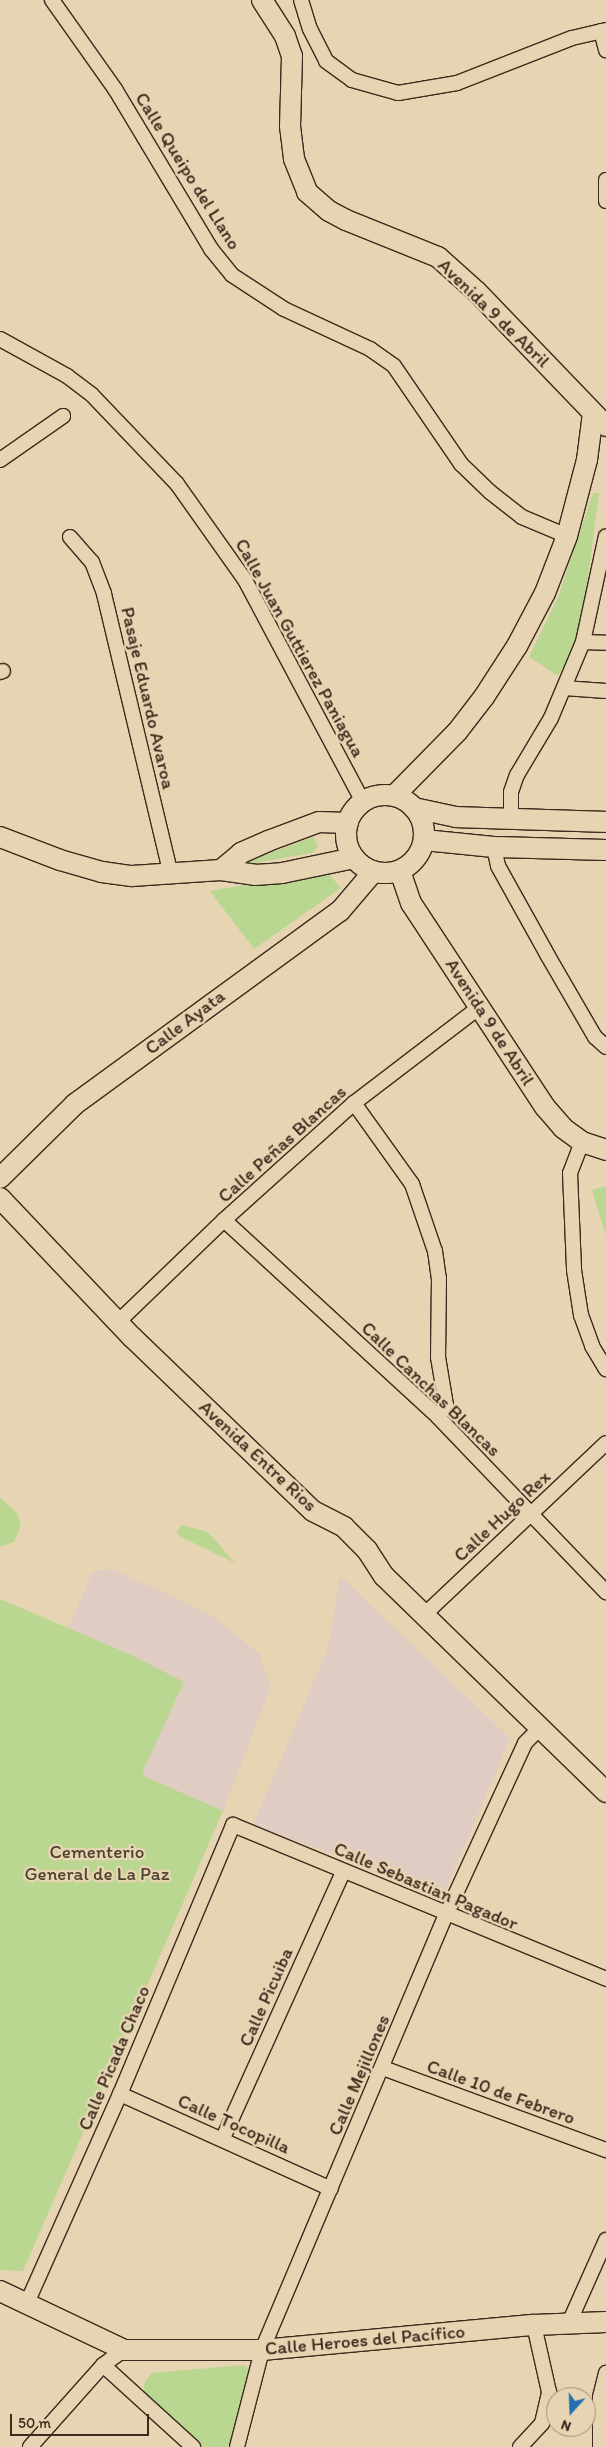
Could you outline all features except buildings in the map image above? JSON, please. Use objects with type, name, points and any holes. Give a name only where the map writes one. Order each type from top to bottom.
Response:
[{"type":"main road","name":"Avenida 9 de Abril","points":[[262,0],[284,36],[292,56],[290,126],[294,159],[308,192],[318,203],[346,220],[438,257],[477,292],[600,420]]},
{"type":"main road","points":[[394,796],[427,765],[484,697],[517,646],[545,593],[567,536],[587,460],[600,420]]},
{"type":"main road","points":[[414,808],[423,823],[424,840],[416,859],[400,871],[374,872],[354,858],[348,845],[348,823],[363,802],[378,796],[394,796],[414,808],[438,816],[606,822]]},
{"type":"main road","points":[[221,870],[241,853],[283,835],[320,822],[348,823]]},
{"type":"main road","points":[[0,837],[102,872],[132,876],[171,876],[221,870],[255,875],[282,873],[354,858]]},
{"type":"main road","points":[[424,840],[494,847],[606,850]]},
{"type":"main road","name":"Avenida 9 de Abril","points":[[400,871],[411,903],[481,1006],[545,1106],[564,1128],[582,1142],[606,1150]]},
{"type":"main road","name":"Calle Ayata","points":[[0,1178],[75,1104],[340,910],[374,872]]},
{"type":"main road","name":"Avenida Entre Rios","points":[[0,1198],[118,1322],[313,1511],[344,1527],[368,1550],[384,1576],[606,1792]]},
{"type":"main road","points":[[0,2291],[124,2350]]},
{"type":"main road","name":"Calle Heroes del Pacífico","points":[[124,2350],[262,2350],[534,2325],[606,2322]]},
{"type":"street","name":"Calle Queipo del Llano","points":[[52,0],[115,89],[211,249],[232,275],[284,309],[370,349],[394,366],[456,456],[490,492],[522,517],[567,536]]},
{"type":"street","points":[[301,0],[310,29],[326,61],[352,80],[398,93],[412,94],[456,83],[572,38],[604,31],[606,50]]},
{"type":"street","points":[[606,180],[606,201]]},
{"type":"street","name":"Calle Juan Guttierez Paniagua","points":[[0,340],[67,376],[92,395],[177,484],[245,580],[363,802]]},
{"type":"street","points":[[0,460],[63,416]]},
{"type":"street","points":[[511,819],[511,792],[516,775],[541,738],[583,642],[606,536]]},
{"type":"street","name":"Pasaje Eduardo Avaroa","points":[[70,537],[92,562],[104,594],[171,876]]},
{"type":"street","points":[[583,642],[606,643]]},
{"type":"street","points":[[564,688],[606,691]]},
{"type":"street","points":[[494,847],[498,866],[548,956],[595,1037],[606,1047]]},
{"type":"street","name":"Calle Peñas Blancas","points":[[118,1322],[224,1220],[354,1103],[481,1006]]},
{"type":"street","points":[[354,1103],[412,1184],[435,1251],[439,1278],[438,1357],[446,1405],[438,1417]]},
{"type":"street","points":[[582,1142],[570,1174],[574,1270],[581,1315],[592,1346],[606,1369]]},
{"type":"street","name":"Calle Canchas Blancas","points":[[224,1220],[438,1417],[530,1515],[606,1592]]},
{"type":"street","name":"Calle Hugo Rex","points":[[424,1615],[606,1443]]},
{"type":"street","name":"Calle Mejillones","points":[[237,2447],[262,2350],[383,2068],[446,1915],[524,1743],[540,1728]]},
{"type":"street","name":"Calle Sebastian Pagador","points":[[233,1825],[446,1915],[606,1979]]},
{"type":"street","name":"Calle Picada Chaco","points":[[27,2303],[120,2094],[233,1825]]},
{"type":"street","name":"Calle Picuiba","points":[[223,2138],[343,1872]]},
{"type":"street","name":"Calle 10 de Febrero","points":[[383,2068],[606,2150]]},
{"type":"street","name":"Calle Tocopilla","points":[[120,2094],[223,2138],[331,2188]]},
{"type":"street","points":[[569,2323],[606,2240]]},
{"type":"street","points":[[520,2447],[542,2423],[549,2392],[534,2325]]},
{"type":"street","points":[[30,2447],[103,2365],[124,2350]]},
{"type":"street","points":[[103,2365],[193,2447]]},
{"type":"street","points":[[600,2447],[600,2397],[606,2373]]},
{"type":"shaded area","points":[[113,1569],[211,1615],[259,1653],[271,1686],[223,1811],[144,1776],[143,1771],[184,1682],[68,1628],[93,1571]]},
{"type":"shaded area","points":[[340,1576],[508,1736],[509,1741],[444,1894],[253,1825],[328,1648]]},
{"type":"green space","points":[[593,493],[599,493],[583,617],[571,653],[558,676],[529,657],[558,597]]},
{"type":"green space","points":[[313,837],[318,846],[312,853],[231,867]]},
{"type":"green space","points":[[326,871],[341,888],[254,949],[210,891]]},
{"type":"green space","points":[[606,1186],[606,1236],[592,1190]]},
{"type":"green space","points":[[0,1498],[17,1513],[21,1525],[14,1542],[0,1547]]},
{"type":"green space","points":[[182,1525],[208,1532],[235,1563],[179,1536],[177,1532]]},
{"type":"green space","name":"Cementerio General de La Paz","points":[[0,1599],[129,1654],[184,1682],[143,1771],[144,1776],[223,1811],[23,2271],[0,2270]]},
{"type":"green space","points":[[244,2365],[253,2371],[231,2447],[200,2447],[148,2400],[144,2392],[144,2384],[151,2373]]}]
